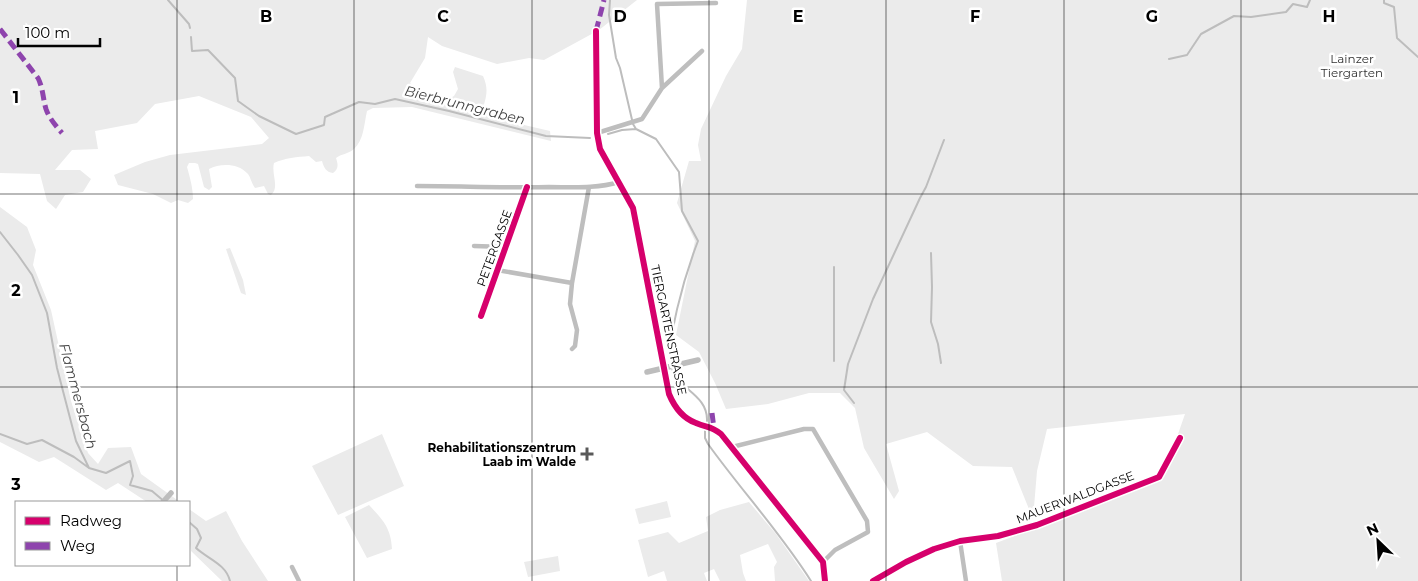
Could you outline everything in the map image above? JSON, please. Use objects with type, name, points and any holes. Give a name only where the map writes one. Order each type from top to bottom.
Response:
[{"type":"street","points":[[662,88],[657,4],[716,3]]},
{"type":"street","name":"TIERGARTENSTRASSE","points":[[596,30],[597,133],[600,149],[632,208],[669,394],[673,404],[691,420],[714,429],[721,434],[823,562]]},
{"type":"street","points":[[597,133],[642,119],[662,88],[702,51]]},
{"type":"street","points":[[417,186],[589,187],[619,182]]},
{"type":"street","name":"PETERGASSE","points":[[481,316],[527,187]]},
{"type":"street","points":[[572,349],[575,346],[577,330],[570,304],[572,283],[589,187]]},
{"type":"street","name":"PETERGASSE","points":[[474,246],[506,247]]},
{"type":"street","points":[[497,270],[572,283]]},
{"type":"street","points":[[732,447],[804,429],[813,429],[866,521],[868,532],[835,550],[823,562],[825,581]]},
{"type":"street","name":"MAUERWALDGASSE","points":[[873,581],[934,549],[960,541],[998,536],[1037,525],[1159,477],[1180,438]]},
{"type":"street","points":[[960,541],[966,581]]},
{"type":"street","points":[[292,567],[298,581]]},
{"type":"green space","points":[[0,0],[637,0],[599,30],[544,60],[529,58],[497,64],[442,46],[428,37],[425,58],[410,83],[416,89],[447,100],[454,96],[458,89],[453,72],[455,67],[483,76],[486,91],[481,115],[550,131],[551,141],[412,107],[373,108],[367,111],[360,141],[352,151],[336,158],[338,166],[333,173],[327,171],[322,161],[316,162],[309,156],[278,161],[274,163],[273,167],[275,188],[271,195],[268,194],[264,186],[255,188],[248,175],[239,167],[229,165],[209,169],[212,187],[209,190],[204,187],[198,164],[189,163],[187,167],[193,199],[188,203],[178,200],[171,203],[153,194],[118,185],[114,175],[145,162],[170,155],[262,144],[269,138],[251,117],[199,96],[155,104],[137,123],[95,131],[98,149],[72,150],[55,170],[80,170],[91,179],[83,192],[65,195],[56,209],[47,201],[40,174],[0,173]]},
{"type":"green space","name":"Lainzer Tiergarten","points":[[747,0],[1418,0],[1418,581],[1002,581],[996,543],[1162,480],[1185,414],[1047,429],[1037,471],[1033,519],[1012,467],[973,466],[927,432],[886,444],[899,491],[894,499],[864,448],[855,408],[840,393],[809,393],[768,404],[726,409],[699,352],[676,335],[695,241],[677,203],[689,161],[701,161],[698,145],[701,129],[726,76],[742,49]]},
{"type":"green space","points":[[0,207],[27,227],[36,250],[33,265],[51,310],[71,401],[88,453],[98,464],[108,448],[131,447],[141,474],[179,501],[145,501],[118,483],[106,490],[54,457],[39,462],[0,442]]},
{"type":"green space","points":[[230,248],[243,280],[246,295],[241,293],[226,249]]},
{"type":"green space","points":[[382,434],[404,486],[338,515],[312,466]]},
{"type":"green space","points":[[667,501],[671,517],[639,524],[635,509]]},
{"type":"green space","points":[[749,502],[776,534],[809,581],[775,581],[774,567],[777,562],[768,544],[740,555],[746,581],[720,581],[714,569],[704,573],[707,581],[667,581],[664,571],[648,577],[638,540],[668,532],[679,543],[708,531],[706,517],[720,510]]},
{"type":"green space","points":[[369,505],[388,530],[392,549],[367,558],[345,517]]},
{"type":"green space","points":[[190,510],[206,521],[226,511],[242,541],[268,581],[222,581],[191,551]]},
{"type":"green space","points":[[558,556],[560,571],[528,577],[524,562]]},
{"type":"waterway","name":"Bierbrunngraben","points":[[168,0],[189,24],[190,28]]},
{"type":"waterway","points":[[610,0],[609,15],[616,58],[633,124],[636,129]]},
{"type":"waterway","points":[[1169,59],[1187,55],[1201,34],[1234,16],[1251,17],[1286,12],[1293,4],[1307,7],[1310,0]]},
{"type":"waterway","points":[[1384,0],[1384,3],[1394,7],[1397,38],[1418,57]]},
{"type":"waterway","name":"Bierbrunngraben","points":[[191,37],[192,51],[208,50],[235,78],[238,101],[259,116],[296,134],[324,125],[325,117],[359,102],[375,104],[395,99],[546,136],[590,138]]},
{"type":"waterway","name":"Bierbrunngraben","points":[[608,134],[636,129],[656,139],[679,172],[682,211],[698,241],[677,309],[673,329],[671,364],[675,376],[704,406],[707,421]]},
{"type":"waterway","points":[[854,403],[844,390],[848,364],[873,299],[926,187],[944,140]]},
{"type":"waterway","name":"Flammersbach","points":[[0,232],[32,275],[47,313],[57,368],[76,441],[89,468]]},
{"type":"waterway","points":[[931,253],[931,322],[938,344],[941,363]]},
{"type":"waterway","points":[[834,267],[834,361]]},
{"type":"waterway","name":"Bierbrunngraben","points":[[647,372],[698,360]]},
{"type":"waterway","points":[[705,430],[705,438],[708,444],[786,545],[811,581]]},
{"type":"waterway","name":"Flammersbach","points":[[0,434],[27,444],[42,440],[74,457],[89,468],[106,473],[130,461],[133,476],[130,485],[152,491],[164,501]]},
{"type":"waterway","points":[[164,501],[171,493]]},
{"type":"waterway","name":"Flammersbach","points":[[190,523],[197,529],[201,538],[196,548],[221,566],[230,581]]},
{"type":"marked path","points":[[596,31],[604,0]]},
{"type":"marked path","points":[[0,29],[38,78],[47,112],[62,133]]},
{"type":"marked path","points":[[712,413],[714,429]]},
{"type":"cycle path","points":[[596,31],[597,133],[600,149],[633,208],[669,394],[683,415],[691,421],[714,429],[721,434],[823,562],[825,581]]},
{"type":"cycle path","points":[[481,316],[527,187]]},
{"type":"cycle path","points":[[873,581],[934,549],[960,541],[998,536],[1037,525],[1159,477],[1180,438]]},
{"type":"place","name":"Rehabilitationszentrum Laab im Walde","points":[[587,454]]}]
